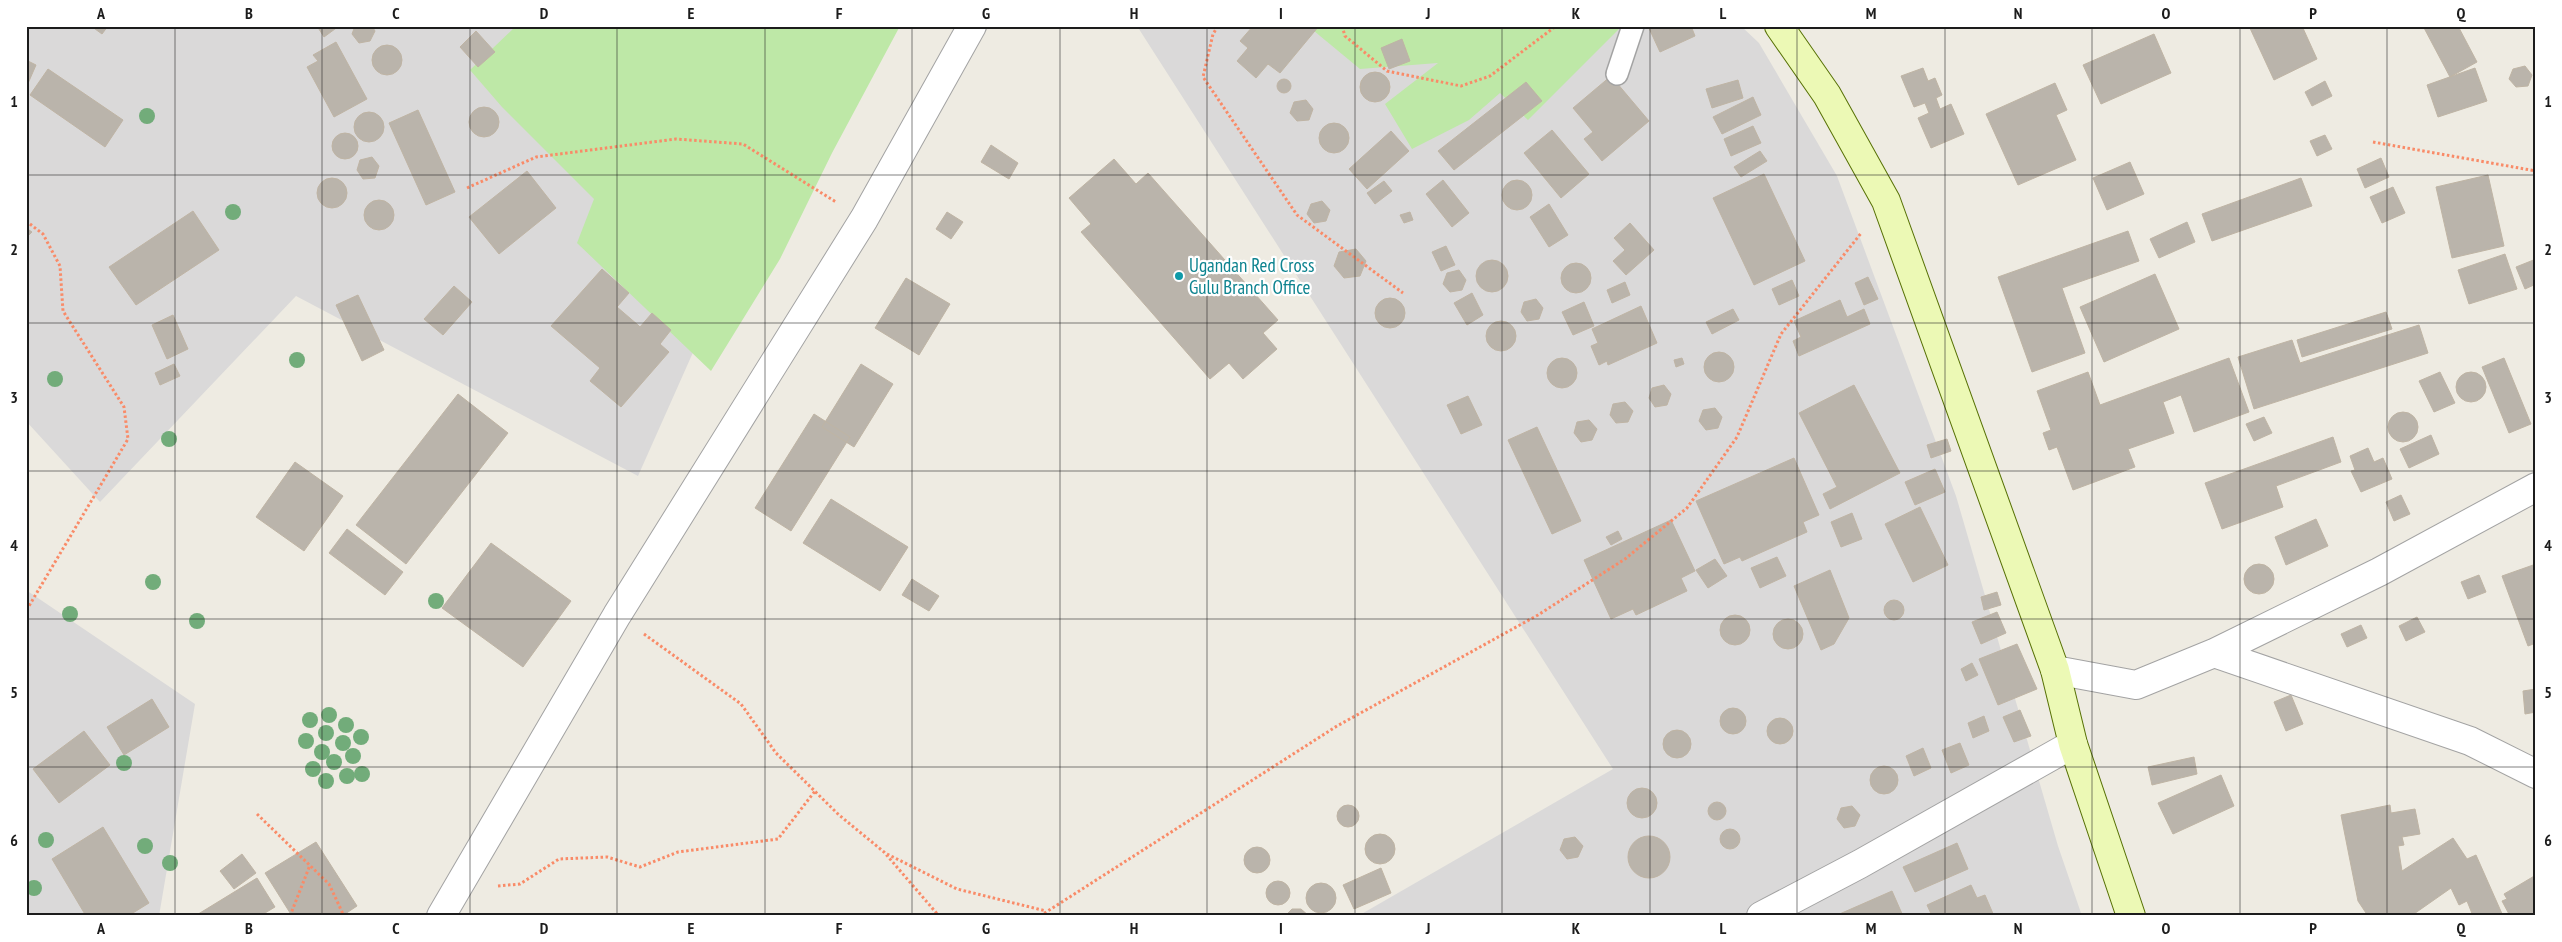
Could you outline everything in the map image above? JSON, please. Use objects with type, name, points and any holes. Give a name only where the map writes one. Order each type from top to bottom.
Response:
[{"type":"street","points":[[441,916],[617,615],[864,220],[972,26]]},
{"type":"street","points":[[1783,27],[1827,95],[1886,201],[2055,670],[2072,744],[2131,916]]},
{"type":"street","points":[[2055,670],[2136,686],[2214,653],[2379,572],[2536,487]]},
{"type":"street","points":[[2214,653],[2470,740],[2536,774]]},
{"type":"street","points":[[1761,916],[1860,864],[2072,744]]},
{"type":"lane","points":[[1617,74],[1633,26]]},
{"type":"path","points":[[1218,26],[1213,34],[1203,76],[1297,215],[1403,293]]},
{"type":"path","points":[[1342,26],[1345,36],[1387,71],[1461,86],[1490,76],[1556,26]]},
{"type":"path","points":[[467,188],[536,157],[676,139],[743,144],[864,220]]},
{"type":"path","points":[[2373,142],[2536,171]]},
{"type":"path","points":[[1040,916],[1337,726],[1538,615],[1625,559],[1688,508],[1736,437],[1781,334],[1886,201]]},
{"type":"path","points":[[26,221],[43,234],[60,266],[63,311],[124,407],[128,439],[26,611]]},
{"type":"path","points":[[617,615],[741,704],[776,753],[839,815],[884,852],[939,916]]},
{"type":"path","points":[[457,888],[520,884],[559,859],[607,857],[640,867],[678,852],[778,838],[816,791]]},
{"type":"path","points":[[257,814],[329,884],[344,916]]},
{"type":"path","points":[[884,852],[957,889],[1046,911]]},
{"type":"path","points":[[290,916],[310,865]]},
{"type":"shaded area","points":[[26,26],[560,26],[719,294],[638,476],[296,296],[100,502],[26,421]]},
{"type":"shaded area","points":[[1137,26],[1741,26],[1759,43],[1837,176],[1956,496],[2058,846],[2082,916],[1358,916],[1613,769]]},
{"type":"shaded area","points":[[26,590],[195,704],[159,916],[26,916]]},
{"type":"green space","points":[[516,26],[900,26],[832,153],[780,259],[711,371],[577,243],[594,199],[502,107],[470,70]]},
{"type":"green space","points":[[1308,26],[1622,26],[1528,120],[1500,93],[1469,120],[1412,149],[1385,104],[1438,63],[1360,69]]},
{"type":"building","points":[[91,26],[108,26],[102,34]]},
{"type":"building","points":[[317,26],[339,26],[324,37]]},
{"type":"building","points":[[355,26],[372,26],[375,31],[370,41],[359,43],[352,34]]},
{"type":"building","points":[[1253,26],[1319,26],[1280,73],[1268,64],[1256,78],[1237,61],[1248,48],[1240,41]]},
{"type":"building","points":[[1648,26],[1691,26],[1695,36],[1660,52]]},
{"type":"building","points":[[2249,26],[2302,26],[2317,59],[2274,80]]},
{"type":"building","points":[[2423,26],[2458,26],[2477,62],[2450,77]]},
{"type":"building","points":[[476,31],[495,52],[478,67],[460,47]]},
{"type":"building","points":[[2154,34],[2171,73],[2101,104],[2083,65]]},
{"type":"building","points":[[1402,39],[1410,61],[1389,69],[1381,48]]},
{"type":"building","points":[[336,42],[367,99],[334,117],[307,67],[318,61],[313,55]]},
{"type":"building","points":[[387,45],[398,49],[402,60],[398,71],[387,75],[376,71],[372,60],[376,49]]},
{"type":"building","points":[[26,60],[36,65],[26,88]]},
{"type":"building","points":[[2525,66],[2532,75],[2528,86],[2516,87],[2509,79],[2513,69]]},
{"type":"building","points":[[1923,68],[1928,81],[1935,78],[1942,95],[1936,98],[1940,109],[1951,104],[1964,134],[1931,148],[1918,118],[1929,113],[1925,103],[1914,107],[1901,76]]},
{"type":"building","points":[[2475,68],[2487,101],[2438,117],[2427,85]]},
{"type":"building","points":[[48,69],[123,120],[105,147],[30,95]]},
{"type":"building","points":[[1375,72],[1386,76],[1390,87],[1386,98],[1375,102],[1364,98],[1360,87],[1364,76]]},
{"type":"building","points":[[1611,76],[1649,121],[1602,161],[1584,139],[1593,132],[1573,108]]},
{"type":"building","points":[[1281,79],[1287,79],[1291,86],[1287,93],[1281,93],[1277,89],[1277,83]]},
{"type":"building","points":[[1738,80],[1743,98],[1712,108],[1706,89]]},
{"type":"building","points":[[2325,81],[2332,96],[2312,106],[2305,92]]},
{"type":"building","points":[[1526,82],[1542,101],[1454,170],[1438,151]]},
{"type":"building","points":[[2055,83],[2067,110],[2056,115],[2076,160],[2018,185],[1986,114]]},
{"type":"building","points":[[1753,97],[1761,115],[1722,134],[1713,117]]},
{"type":"building","points":[[1306,100],[1313,109],[1309,120],[1297,121],[1290,113],[1294,102]]},
{"type":"building","points":[[484,107],[495,111],[499,122],[495,133],[484,137],[473,133],[469,122],[473,111]]},
{"type":"building","points":[[418,110],[455,192],[426,205],[389,123]]},
{"type":"building","points":[[369,112],[380,116],[384,127],[380,138],[369,142],[358,138],[354,127],[358,116]]},
{"type":"building","points":[[1334,123],[1345,127],[1349,138],[1345,149],[1334,153],[1323,149],[1319,138],[1323,127]]},
{"type":"building","points":[[1753,126],[1761,143],[1731,156],[1724,139]]},
{"type":"building","points":[[1552,130],[1589,174],[1561,198],[1524,153]]},
{"type":"building","points":[[1391,131],[1409,151],[1367,189],[1349,169]]},
{"type":"building","points":[[345,133],[354,137],[358,146],[354,155],[345,159],[336,155],[332,146],[336,137]]},
{"type":"building","points":[[2325,135],[2332,149],[2317,156],[2310,141]]},
{"type":"building","points":[[991,145],[1018,163],[1009,179],[981,162]]},
{"type":"building","points":[[1760,151],[1767,161],[1741,177],[1734,167]]},
{"type":"building","points":[[372,157],[379,166],[375,178],[363,179],[357,170],[360,160]]},
{"type":"building","points":[[2381,158],[2389,177],[2365,188],[2357,169]]},
{"type":"building","name":"Ugandan Red Cross Gulu Branch Office","points":[[1114,159],[1136,184],[1148,173],[1278,320],[1263,333],[1277,349],[1243,379],[1229,363],[1210,379],[1081,232],[1091,224],[1069,198]]},
{"type":"building","points":[[2130,162],[2144,194],[2107,210],[2093,178]]},
{"type":"building","points":[[527,171],[556,208],[499,254],[469,217]]},
{"type":"building","points":[[1764,174],[1805,261],[1754,285],[1713,198]]},
{"type":"building","points":[[2488,175],[2504,246],[2452,258],[2436,187]]},
{"type":"building","points":[[332,178],[343,182],[347,193],[343,204],[332,208],[321,204],[317,193],[321,182]]},
{"type":"building","points":[[2301,178],[2312,206],[2212,241],[2202,214]]},
{"type":"building","points":[[1443,180],[1469,213],[1452,227],[1426,194]]},
{"type":"building","points":[[1517,180],[1528,184],[1532,195],[1528,206],[1517,210],[1506,206],[1502,195],[1506,184]]},
{"type":"building","points":[[1384,181],[1392,191],[1375,204],[1367,193]]},
{"type":"building","points":[[2393,187],[2405,213],[2382,223],[2370,197]]},
{"type":"building","points":[[379,200],[390,204],[394,215],[390,226],[379,230],[368,226],[364,215],[368,204]]},
{"type":"building","points":[[1322,201],[1330,210],[1326,221],[1314,223],[1307,214],[1311,204]]},
{"type":"building","points":[[1549,204],[1568,235],[1549,247],[1530,217]]},
{"type":"building","points":[[193,211],[219,250],[136,305],[109,267]]},
{"type":"building","points":[[947,212],[963,222],[951,239],[936,229]]},
{"type":"building","points":[[1410,212],[1413,220],[1404,223],[1400,215]]},
{"type":"building","points":[[2187,222],[2195,242],[2159,258],[2150,239]]},
{"type":"building","points":[[1630,223],[1654,250],[1626,275],[1613,261],[1625,250],[1614,238]]},
{"type":"building","points":[[26,228],[32,232],[26,238]]},
{"type":"building","points":[[2128,231],[2139,261],[2062,288],[2085,353],[2032,372],[1998,277]]},
{"type":"building","points":[[1446,246],[1455,265],[1441,271],[1432,252]]},
{"type":"building","points":[[1356,249],[1366,261],[1360,276],[1344,278],[1334,266],[1339,252]]},
{"type":"building","points":[[2505,254],[2517,289],[2469,304],[2458,270]]},
{"type":"building","points":[[2536,259],[2536,284],[2525,289],[2516,267]]},
{"type":"building","points":[[1492,260],[1498,261],[1503,265],[1507,270],[1507,282],[1503,287],[1498,291],[1492,292],[1486,291],[1481,287],[1477,282],[1476,276],[1477,270],[1481,265],[1486,261]]},
{"type":"building","points":[[1576,263],[1587,267],[1591,278],[1587,289],[1576,293],[1565,289],[1561,278],[1565,267]]},
{"type":"building","points":[[602,269],[629,293],[617,307],[640,327],[652,313],[671,330],[660,344],[669,352],[621,407],[590,381],[600,368],[551,326]]},
{"type":"building","points":[[1459,270],[1466,280],[1462,290],[1450,292],[1443,284],[1447,273]]},
{"type":"building","points":[[2155,274],[2179,329],[2104,362],[2080,307]]},
{"type":"building","points":[[1868,277],[1878,299],[1864,305],[1855,283]]},
{"type":"building","points":[[906,278],[950,304],[919,355],[875,328]]},
{"type":"building","points":[[1792,280],[1799,296],[1779,305],[1772,289]]},
{"type":"building","points":[[1625,282],[1630,295],[1612,303],[1607,290]]},
{"type":"building","points":[[454,286],[472,302],[443,335],[424,319]]},
{"type":"building","points":[[1472,293],[1483,315],[1467,325],[1454,303]]},
{"type":"building","points":[[358,295],[384,350],[362,361],[336,305]]},
{"type":"building","points":[[1390,298],[1401,302],[1405,313],[1401,324],[1390,328],[1379,324],[1375,313],[1379,302]]},
{"type":"building","points":[[1536,299],[1543,308],[1539,319],[1527,321],[1521,312],[1524,302]]},
{"type":"building","points":[[1840,300],[1847,317],[1864,309],[1870,324],[1799,356],[1793,341],[1801,337],[1794,321]]},
{"type":"building","points":[[1584,302],[1594,326],[1573,335],[1562,312]]},
{"type":"building","points":[[1641,306],[1657,343],[1608,365],[1607,361],[1599,365],[1591,346],[1598,343],[1592,329]]},
{"type":"building","points":[[1733,309],[1739,320],[1712,334],[1706,322]]},
{"type":"building","points":[[2386,312],[2392,329],[2302,357],[2297,340]]},
{"type":"building","points":[[173,315],[188,349],[167,359],[152,325]]},
{"type":"building","points":[[1501,321],[1512,325],[1516,336],[1512,347],[1501,351],[1490,347],[1486,336],[1490,325]]},
{"type":"building","points":[[2419,325],[2428,353],[2254,409],[2238,357],[2292,340],[2300,363]]},
{"type":"building","points":[[1719,352],[1730,356],[1734,367],[1730,378],[1719,382],[1708,378],[1704,367],[1708,356]]},
{"type":"building","points":[[1562,358],[1573,362],[1577,373],[1573,384],[1562,388],[1551,384],[1547,373],[1551,362]]},
{"type":"building","points":[[1682,358],[1684,364],[1676,367],[1674,360]]},
{"type":"building","points":[[2229,358],[2249,412],[2194,432],[2181,395],[2163,402],[2174,433],[2128,449],[2135,467],[2073,490],[2057,447],[2049,450],[2043,433],[2051,430],[2037,391],[2088,372],[2100,405]]},
{"type":"building","points":[[2504,358],[2531,424],[2509,433],[2482,367]]},
{"type":"building","points":[[174,364],[180,376],[160,385],[155,373]]},
{"type":"building","points":[[861,364],[893,384],[854,447],[822,427]]},
{"type":"building","points":[[2440,372],[2455,403],[2434,412],[2419,381]]},
{"type":"building","points":[[2471,372],[2482,376],[2486,387],[2482,398],[2471,402],[2460,398],[2456,387],[2460,376]]},
{"type":"building","points":[[1664,385],[1671,394],[1667,405],[1655,407],[1649,398],[1652,388]]},
{"type":"building","points":[[1854,385],[1900,473],[1830,509],[1823,494],[1837,487],[1799,413]]},
{"type":"building","points":[[458,394],[508,433],[406,564],[356,525]]},
{"type":"building","points":[[1468,396],[1482,425],[1461,434],[1447,405]]},
{"type":"building","points":[[1625,402],[1633,411],[1628,422],[1616,423],[1610,415],[1613,404]]},
{"type":"building","points":[[1715,408],[1722,417],[1718,428],[1706,430],[1699,421],[1703,410]]},
{"type":"building","points":[[2403,412],[2414,416],[2418,427],[2414,438],[2403,442],[2392,438],[2388,427],[2392,416]]},
{"type":"building","points":[[814,414],[850,437],[791,531],[755,508]]},
{"type":"building","points":[[2264,417],[2272,433],[2254,441],[2246,424]]},
{"type":"building","points":[[1589,420],[1597,429],[1592,440],[1581,442],[1574,433],[1577,422]]},
{"type":"building","points":[[1537,427],[1581,521],[1552,534],[1508,440]]},
{"type":"building","points":[[2431,435],[2439,454],[2409,468],[2400,449]]},
{"type":"building","points":[[2333,437],[2341,462],[2276,486],[2283,507],[2222,529],[2205,483]]},
{"type":"building","points":[[1947,439],[1951,451],[1931,458],[1927,445]]},
{"type":"building","points":[[2368,448],[2374,462],[2383,458],[2392,479],[2361,492],[2351,471],[2355,470],[2350,456]]},
{"type":"building","points":[[1794,458],[1819,515],[1803,522],[1807,532],[1742,561],[1740,557],[1724,564],[1696,501]]},
{"type":"building","points":[[295,462],[343,496],[304,551],[256,517]]},
{"type":"building","points":[[1935,469],[1945,492],[1915,505],[1905,482]]},
{"type":"building","points":[[2401,495],[2410,514],[2394,521],[2386,502]]},
{"type":"building","points":[[831,499],[908,547],[880,591],[803,543]]},
{"type":"building","points":[[1920,507],[1948,565],[1913,582],[1885,524]]},
{"type":"building","points":[[1852,513],[1862,539],[1841,547],[1831,522]]},
{"type":"building","points":[[2316,519],[2328,546],[2286,565],[2275,537]]},
{"type":"building","points":[[1671,520],[1695,571],[1681,578],[1687,591],[1636,615],[1633,609],[1611,619],[1584,560]]},
{"type":"building","points":[[347,529],[403,572],[385,595],[329,553]]},
{"type":"building","points":[[1618,531],[1622,539],[1611,545],[1606,537]]},
{"type":"building","points":[[491,543],[571,601],[523,667],[442,608]]},
{"type":"building","points":[[1777,557],[1786,576],[1760,588],[1751,568]]},
{"type":"building","points":[[1715,559],[1727,576],[1708,588],[1696,570]]},
{"type":"building","points":[[2259,564],[2270,568],[2274,579],[2270,590],[2259,594],[2248,590],[2244,579],[2248,568]]},
{"type":"building","points":[[2536,564],[2536,643],[2528,646],[2502,576]]},
{"type":"building","points":[[1830,570],[1849,618],[1834,644],[1821,650],[1794,586]]},
{"type":"building","points":[[2479,575],[2486,592],[2468,599],[2461,582]]},
{"type":"building","points":[[912,579],[939,596],[929,611],[902,595]]},
{"type":"building","points":[[1997,592],[2001,605],[1984,610],[1981,597]]},
{"type":"building","points":[[1890,600],[1898,600],[1904,606],[1904,614],[1898,620],[1890,620],[1884,614],[1884,606]]},
{"type":"building","points":[[1997,612],[2006,633],[1981,644],[1972,622]]},
{"type":"building","points":[[1735,615],[1746,619],[1750,630],[1746,641],[1735,645],[1724,641],[1720,630],[1724,619]]},
{"type":"building","points":[[2417,617],[2425,632],[2406,641],[2399,626]]},
{"type":"building","points":[[1788,619],[1799,623],[1803,634],[1799,645],[1788,649],[1777,645],[1773,634],[1777,623]]},
{"type":"building","points":[[2361,625],[2367,638],[2347,647],[2341,634]]},
{"type":"building","points":[[2017,644],[2037,689],[1998,705],[1979,659]]},
{"type":"building","points":[[1972,663],[1978,675],[1966,681],[1961,669]]},
{"type":"building","points":[[2536,689],[2536,712],[2525,714],[2523,691]]},
{"type":"building","points":[[2291,695],[2303,724],[2286,731],[2274,702]]},
{"type":"building","points":[[152,699],[169,727],[124,755],[107,727]]},
{"type":"building","points":[[1733,708],[1742,712],[1746,721],[1742,730],[1733,734],[1724,730],[1720,721],[1724,712]]},
{"type":"building","points":[[2020,710],[2031,736],[2014,742],[2003,717]]},
{"type":"building","points":[[1984,716],[1989,731],[1973,738],[1968,723]]},
{"type":"building","points":[[1780,718],[1789,722],[1793,731],[1789,740],[1780,744],[1771,740],[1767,731],[1771,722]]},
{"type":"building","points":[[1677,730],[1687,734],[1691,744],[1687,754],[1677,758],[1667,754],[1663,744],[1667,734]]},
{"type":"building","points":[[84,731],[110,765],[59,803],[33,769]]},
{"type":"building","points":[[1960,743],[1969,765],[1951,773],[1942,750]]},
{"type":"building","points":[[1923,748],[1931,768],[1914,776],[1906,756]]},
{"type":"building","points":[[2194,757],[2197,774],[2152,785],[2148,767]]},
{"type":"building","points":[[1884,766],[1894,770],[1898,780],[1894,790],[1884,794],[1874,790],[1870,780],[1874,770]]},
{"type":"building","points":[[2221,775],[2234,806],[2173,834],[2158,803]]},
{"type":"building","points":[[1642,788],[1653,792],[1657,803],[1653,814],[1642,818],[1631,814],[1627,803],[1631,792]]},
{"type":"building","points":[[1717,802],[1723,805],[1726,811],[1723,817],[1717,820],[1711,817],[1708,811],[1711,805]]},
{"type":"building","points":[[1348,805],[1356,808],[1359,816],[1356,824],[1348,827],[1340,824],[1337,816],[1340,808]]},
{"type":"building","points":[[2390,805],[2391,813],[2415,809],[2420,834],[2402,837],[2404,845],[2398,846],[2402,871],[2453,838],[2467,859],[2476,855],[2503,916],[2473,916],[2467,901],[2459,905],[2451,888],[2411,916],[2368,916],[2358,901],[2341,815]]},
{"type":"building","points":[[1852,806],[1860,815],[1855,826],[1844,828],[1837,819],[1841,808]]},
{"type":"building","points":[[103,827],[149,903],[128,916],[86,916],[52,859]]},
{"type":"building","points":[[1730,829],[1737,832],[1740,839],[1737,846],[1730,849],[1723,846],[1720,839],[1723,832]]},
{"type":"building","points":[[1380,834],[1391,838],[1395,849],[1391,860],[1380,864],[1369,860],[1365,849],[1369,838]]},
{"type":"building","points":[[1645,836],[1653,836],[1664,842],[1670,857],[1664,872],[1653,878],[1645,878],[1634,872],[1628,861],[1628,853],[1634,842]]},
{"type":"building","points":[[1575,837],[1583,846],[1578,857],[1567,859],[1560,850],[1564,839]]},
{"type":"building","points":[[316,842],[357,906],[342,916],[292,916],[265,873]]},
{"type":"building","points":[[1957,843],[1968,869],[1915,892],[1903,867]]},
{"type":"building","points":[[1257,847],[1266,851],[1270,860],[1266,869],[1257,873],[1248,869],[1244,860],[1248,851]]},
{"type":"building","points":[[242,854],[256,873],[234,889],[220,871]]},
{"type":"building","points":[[1381,868],[1391,893],[1354,909],[1343,885]]},
{"type":"building","points":[[2536,875],[2536,916],[2510,916],[2502,901],[2507,899],[2504,894]]},
{"type":"building","points":[[257,878],[275,907],[260,916],[195,916]]},
{"type":"building","points":[[1278,881],[1287,884],[1290,893],[1287,902],[1278,905],[1269,902],[1266,893],[1269,884]]},
{"type":"building","points":[[1321,883],[1332,887],[1336,898],[1332,909],[1321,913],[1310,909],[1306,898],[1310,887]]},
{"type":"building","points":[[1971,885],[1977,898],[1985,895],[1994,916],[1932,916],[1927,905]]},
{"type":"building","points":[[1892,891],[1903,916],[1835,916]]},
{"type":"building","points":[[1292,909],[1301,909],[1309,916],[1285,916]]},
{"type":"place","name":"Ugandan Red Cross Gulu Branch Office","points":[[1179,276]]}]
